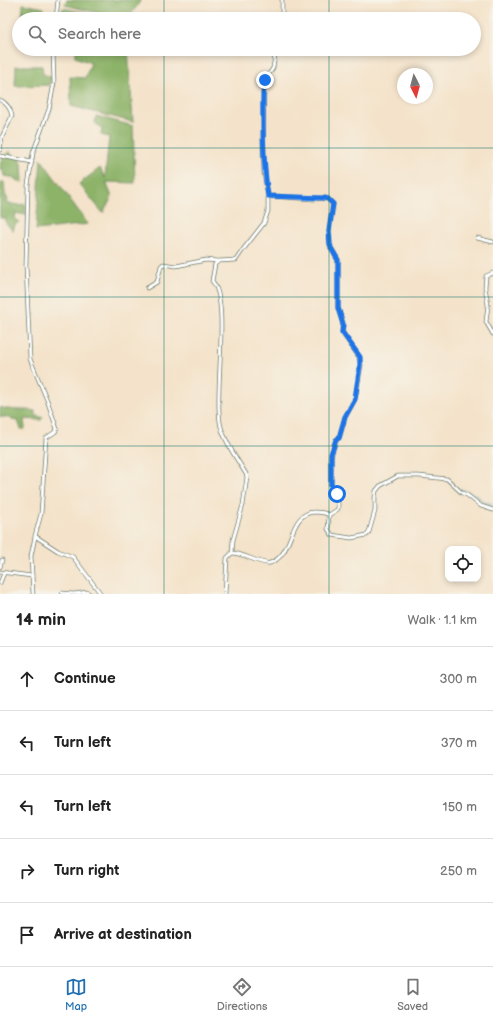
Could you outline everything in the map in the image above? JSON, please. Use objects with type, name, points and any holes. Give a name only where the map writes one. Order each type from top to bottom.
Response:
[{"type":"street","points":[[57,12],[58,0]]},
{"type":"street","points":[[282,0],[282,12]]},
{"type":"street","points":[[33,594],[31,556],[41,514],[46,438],[57,429],[48,400],[32,364],[29,348],[26,265],[28,191],[34,149],[50,105],[54,80],[53,56]]},
{"type":"street","points":[[147,288],[157,282],[161,266],[163,264],[176,266],[209,260],[219,261],[237,259],[265,221],[268,212],[268,196],[263,154],[264,86],[265,80],[272,68],[275,56]]},
{"type":"street","points":[[0,100],[3,101],[8,107],[12,116],[2,137],[0,150]]},
{"type":"street","points":[[0,156],[32,162]]},
{"type":"street","points":[[232,551],[264,563],[273,562],[283,552],[300,518],[310,512],[330,514],[338,509],[337,494],[331,485],[331,454],[336,440],[339,438],[345,417],[355,399],[360,365],[360,357],[342,332],[343,324],[338,308],[338,260],[331,248],[329,231],[333,204],[328,199],[324,198],[268,196]]},
{"type":"street","points":[[477,238],[493,242]]},
{"type":"street","points":[[219,261],[214,267],[212,282],[216,286],[221,320],[218,407],[221,428],[247,478],[243,505],[237,522],[232,551],[227,558],[225,594]]},
{"type":"street","points":[[493,273],[486,276],[485,287],[488,305],[486,322],[493,334]]},
{"type":"street","points":[[330,514],[328,529],[332,535],[351,538],[367,535],[375,511],[375,497],[377,489],[396,477],[408,475],[447,479],[462,493],[481,506],[493,510]]},
{"type":"street","points":[[35,537],[46,542],[58,551],[73,557],[101,594]]},
{"type":"street","points":[[0,567],[2,560]]},
{"type":"street","points":[[0,583],[2,573],[32,576]]},
{"type":"street","points":[[62,593],[74,594],[88,592],[90,594]]},
{"type":"green space","points":[[67,0],[141,0],[133,12],[94,12],[65,5]]},
{"type":"green space","points":[[23,4],[44,8],[43,12],[22,12]]},
{"type":"green space","points":[[63,8],[81,12],[62,12]]},
{"type":"green space","points":[[128,56],[133,122],[71,106],[70,77],[85,78],[91,63],[75,57]]},
{"type":"green space","points":[[16,66],[42,66],[43,74],[51,77],[50,85],[15,86]]},
{"type":"green space","points":[[96,116],[133,126],[135,183],[106,182],[112,197],[103,213],[79,184],[100,168],[105,178],[109,137],[101,135],[102,128],[95,123]]},
{"type":"green space","points":[[10,151],[12,157],[19,157],[22,163],[23,183],[11,177],[4,176],[3,170],[0,169],[2,158]]},
{"type":"green space","points":[[41,159],[88,224],[36,230]]},
{"type":"green space","points":[[0,182],[4,182],[5,194],[8,200],[6,203],[18,205],[25,204],[26,215],[16,213],[15,219],[20,222],[15,224],[13,231],[5,222],[6,218],[0,218]]},
{"type":"green space","points":[[0,407],[35,411],[35,415],[43,418],[41,420],[24,419],[25,429],[21,429],[18,421],[12,420],[10,417],[0,417]]},
{"type":"waterway","points":[[460,489],[478,496],[483,502],[493,504]]},
{"type":"route","points":[[265,80],[263,142],[264,173],[268,196],[324,198],[332,201],[333,204],[329,231],[331,248],[338,260],[338,308],[343,324],[342,332],[360,357],[355,399],[346,414],[339,438],[336,440],[331,454],[331,485],[337,494]]}]
